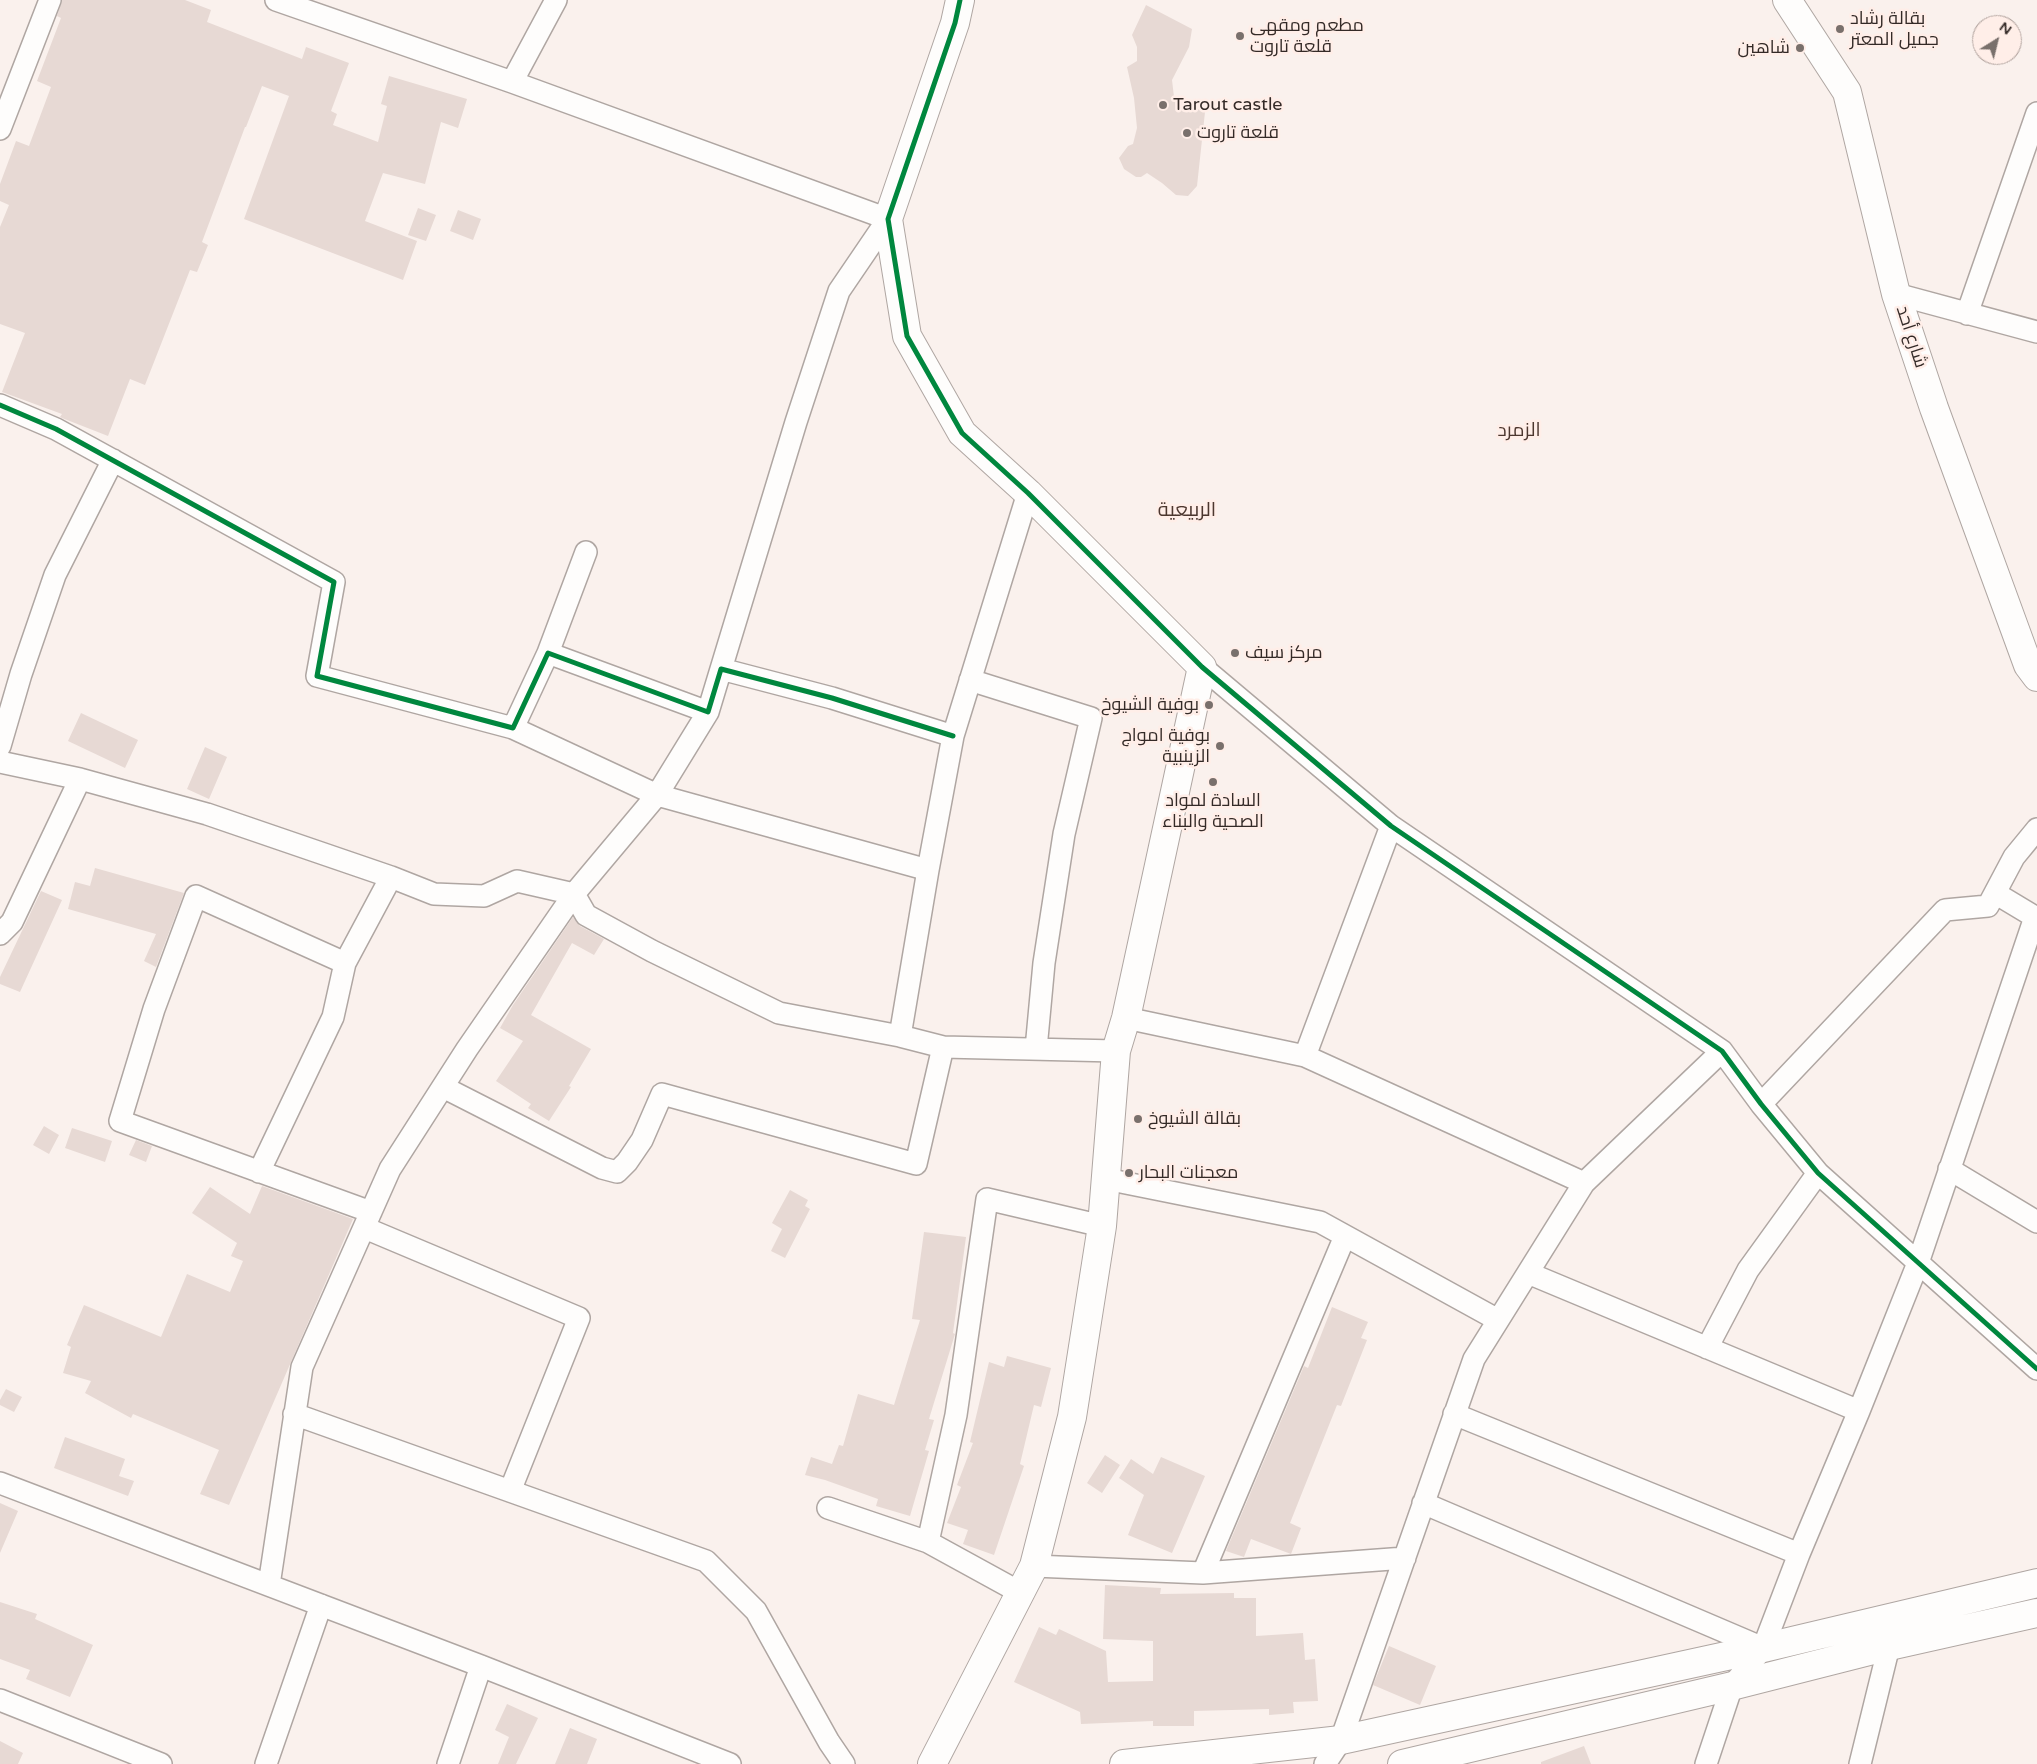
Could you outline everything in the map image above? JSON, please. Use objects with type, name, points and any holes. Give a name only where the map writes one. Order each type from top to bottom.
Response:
[{"type":"street","points":[[0,129],[50,0]]},
{"type":"street","points":[[276,0],[512,82],[888,219]]},
{"type":"street","points":[[269,1585],[302,1367],[390,1169],[443,1087],[574,894],[657,795],[708,712],[796,422],[839,291],[888,219],[958,11],[970,0]]},
{"type":"street","name":"شارع أحد","points":[[1787,0],[1847,92],[1896,294],[1934,408],[2028,665],[2037,677]]},
{"type":"street","points":[[512,82],[548,2]]},
{"type":"street","points":[[1967,314],[2037,113]]},
{"type":"street","points":[[888,219],[907,336],[962,433],[1028,493],[1202,667],[1391,826],[1722,1051],[1761,1104],[1818,1173],[2037,1369]]},
{"type":"street","points":[[1896,294],[2037,332]]},
{"type":"street","points":[[0,405],[56,429],[334,582],[317,676],[514,728],[657,795],[928,870]]},
{"type":"street","points":[[0,746],[21,674],[55,575],[113,460]]},
{"type":"street","points":[[900,1036],[953,736],[1028,493]]},
{"type":"street","points":[[514,728],[548,653],[586,552]]},
{"type":"street","points":[[548,653],[708,712]]},
{"type":"street","points":[[932,1764],[1034,1566],[1072,1417],[1102,1226],[1116,1051],[1126,1018],[1202,667]]},
{"type":"street","points":[[721,669],[832,698],[953,736]]},
{"type":"street","points":[[970,680],[1091,718],[1064,834],[1044,963],[1036,1049]]},
{"type":"street","points":[[0,762],[80,780],[208,814],[391,877],[434,894],[484,896],[517,881],[574,894],[586,915],[652,951],[779,1013],[900,1036],[943,1048],[1116,1051]]},
{"type":"street","points":[[0,934],[12,922],[80,780]]},
{"type":"street","points":[[1306,1056],[1391,826]]},
{"type":"street","points":[[1761,1104],[1945,910],[1988,906],[2014,857],[2037,829]]},
{"type":"street","points":[[259,1172],[333,1017],[345,963],[391,877]]},
{"type":"street","points":[[1706,1764],[1732,1686],[1762,1648],[1798,1554],[1859,1411],[1918,1263],[2036,917],[1995,893]]},
{"type":"street","points":[[345,963],[196,896],[154,1009],[120,1121],[259,1172],[368,1220],[579,1318],[510,1492]]},
{"type":"street","points":[[1126,1018],[1306,1056],[1584,1183]]},
{"type":"street","points":[[443,1087],[602,1168],[617,1172],[627,1162],[642,1140],[662,1094],[916,1164],[943,1048]]},
{"type":"street","points":[[1325,1764],[1341,1740],[1474,1359],[1584,1183],[1722,1051]]},
{"type":"street","points":[[1949,1169],[2037,1222]]},
{"type":"street","points":[[1707,1348],[1748,1270],[1818,1173]]},
{"type":"street","points":[[1106,1179],[1320,1222],[1498,1320]]},
{"type":"street","points":[[928,1542],[956,1415],[987,1199],[1102,1226]]},
{"type":"street","points":[[1203,1573],[1345,1236]]},
{"type":"street","points":[[1528,1273],[1859,1411]]},
{"type":"street","points":[[294,1414],[706,1561],[756,1611],[829,1742],[844,1764]]},
{"type":"street","points":[[1454,1414],[1798,1554]]},
{"type":"street","points":[[0,1483],[481,1666],[730,1764]]},
{"type":"street","points":[[1423,1504],[1762,1648]]},
{"type":"street","points":[[828,1508],[928,1542],[1021,1593]]},
{"type":"street","points":[[1034,1566],[1203,1573],[1405,1558]]},
{"type":"street","points":[[1124,1764],[1341,1740],[1762,1648],[2037,1583]]},
{"type":"street","points":[[266,1764],[322,1605]]},
{"type":"street","points":[[1402,1764],[1732,1686],[1889,1646],[2037,1613]]},
{"type":"street","points":[[1860,1764],[1889,1646]]},
{"type":"street","points":[[448,1764],[481,1666]]},
{"type":"street","points":[[0,1700],[161,1764]]},
{"type":"building","points":[[62,0],[185,0],[211,10],[207,22],[302,59],[306,47],[349,63],[331,111],[337,114],[333,125],[378,142],[387,106],[381,104],[389,76],[467,99],[458,128],[441,122],[425,184],[383,173],[365,221],[417,241],[403,280],[244,219],[289,96],[262,86],[202,242],[208,245],[197,272],[190,270],[145,385],[130,379],[108,436],[62,418],[60,417],[62,414],[2,392],[25,333],[0,324],[0,227],[9,205],[0,201],[0,184],[16,141],[29,146],[51,87],[37,81],[61,18],[57,16]]},
{"type":"building","name":"Tarout castle","points":[[1146,5],[1192,29],[1189,47],[1172,80],[1174,97],[1205,112],[1197,186],[1188,196],[1176,195],[1147,173],[1141,177],[1136,177],[1124,169],[1119,158],[1128,146],[1133,144],[1137,128],[1134,98],[1127,67],[1137,61],[1137,47],[1132,35]]},
{"type":"building","points":[[418,208],[436,215],[426,241],[408,235]]},
{"type":"building","points":[[458,210],[481,219],[473,240],[450,231]]},
{"type":"building","points":[[81,713],[138,740],[125,768],[68,741]]},
{"type":"building","points":[[205,747],[227,757],[209,799],[187,789]]},
{"type":"building","points":[[95,868],[184,893],[156,967],[144,961],[156,934],[68,909],[75,882],[90,886]]},
{"type":"building","points":[[41,891],[62,900],[20,992],[0,984],[0,977]]},
{"type":"building","points":[[573,917],[580,926],[604,939],[594,955],[572,943],[531,1015],[591,1049],[569,1086],[571,1087],[549,1121],[528,1108],[531,1104],[496,1081],[523,1041],[500,1028],[513,1005]]},
{"type":"building","points":[[44,1126],[59,1135],[49,1154],[33,1145]]},
{"type":"building","points":[[72,1128],[112,1141],[105,1162],[65,1148]]},
{"type":"building","points":[[136,1140],[152,1146],[146,1162],[129,1155]]},
{"type":"building","points":[[262,1186],[353,1219],[229,1505],[200,1494],[219,1450],[133,1414],[131,1418],[85,1393],[91,1381],[63,1373],[71,1347],[67,1345],[84,1305],[161,1337],[187,1274],[230,1292],[243,1261],[231,1256],[237,1243],[192,1213],[210,1187],[250,1214]]},
{"type":"building","points":[[790,1190],[808,1200],[805,1206],[810,1209],[785,1258],[771,1251],[782,1229],[772,1223]]},
{"type":"building","points":[[924,1232],[966,1237],[953,1333],[955,1334],[929,1419],[934,1420],[925,1450],[929,1451],[910,1516],[876,1506],[878,1499],[805,1475],[811,1457],[832,1464],[839,1445],[843,1446],[858,1394],[894,1405],[920,1320],[912,1319]]},
{"type":"building","points":[[1332,1307],[1368,1322],[1361,1338],[1367,1340],[1341,1406],[1337,1405],[1290,1523],[1301,1528],[1291,1554],[1251,1539],[1244,1557],[1226,1551],[1304,1366],[1308,1368]]},
{"type":"building","points":[[1007,1356],[1051,1368],[1041,1407],[1034,1405],[1020,1464],[1024,1466],[994,1555],[963,1544],[968,1530],[947,1523],[961,1487],[957,1485],[973,1443],[970,1442],[989,1362],[1004,1367]]},
{"type":"building","points":[[6,1389],[22,1397],[14,1412],[0,1405],[0,1400]]},
{"type":"building","points":[[65,1437],[125,1459],[119,1476],[134,1481],[128,1496],[54,1468]]},
{"type":"building","points":[[1105,1455],[1120,1465],[1102,1493],[1087,1483]]},
{"type":"building","points":[[1161,1457],[1205,1476],[1172,1553],[1128,1535],[1144,1495],[1119,1478],[1131,1459],[1153,1474]]},
{"type":"building","points":[[0,1503],[18,1511],[0,1553]]},
{"type":"building","points":[[1105,1585],[1161,1588],[1160,1594],[1234,1593],[1234,1598],[1256,1598],[1256,1636],[1303,1633],[1305,1660],[1315,1659],[1318,1701],[1293,1702],[1294,1713],[1269,1715],[1269,1709],[1194,1711],[1194,1726],[1153,1726],[1153,1721],[1081,1724],[1080,1712],[1014,1682],[1039,1627],[1056,1635],[1059,1629],[1106,1651],[1108,1682],[1153,1681],[1153,1641],[1103,1639]]},
{"type":"building","points":[[0,1602],[37,1614],[35,1619],[93,1645],[70,1697],[26,1679],[30,1670],[0,1659]]},
{"type":"building","points":[[1389,1646],[1436,1666],[1420,1705],[1373,1685]]},
{"type":"building","points":[[507,1704],[538,1718],[516,1764],[498,1764],[509,1737],[495,1730]]},
{"type":"building","points":[[570,1728],[597,1739],[587,1764],[555,1764]]},
{"type":"building","points":[[0,1741],[23,1753],[18,1764],[0,1764]]},
{"type":"building","points":[[1584,1746],[1591,1764],[1541,1764],[1541,1762]]},
{"type":"cycle path","points":[[960,0],[955,23],[888,219],[907,336],[962,433],[1028,493],[1202,667],[1391,826],[1722,1051],[1761,1104],[1818,1173],[2037,1369]]},
{"type":"cycle path","points":[[0,405],[56,429],[334,582],[317,676],[513,728],[548,653],[708,712],[721,669],[832,698],[953,736]]},
{"type":"place","name":"بقالة رشاد جميل المعتر","points":[[1840,29]]},
{"type":"place","name":"مطعم ومقهى قلعة تاروت","points":[[1240,36]]},
{"type":"place","name":"شاهين","points":[[1800,48]]},
{"type":"place","name":"Tarout castle","points":[[1163,105]]},
{"type":"place","name":"قلعة تاروت","points":[[1187,133]]},
{"type":"place","name":"مركز سيف","points":[[1235,653]]},
{"type":"place","name":"بوفية الشيوخ","points":[[1209,705]]},
{"type":"place","name":"بوفية امواج الزينبية","points":[[1220,746]]},
{"type":"place","name":"السادة لمواد الصحية والبناء","points":[[1213,782]]},
{"type":"place","name":"بقالة الشيوخ","points":[[1138,1119]]},
{"type":"place","name":"معجنات البحار","points":[[1129,1173]]},
{"type":"district","name":"الزمرد","points":[[1519,431]]},
{"type":"district","name":"الربيعية","points":[[1187,511]]}]
